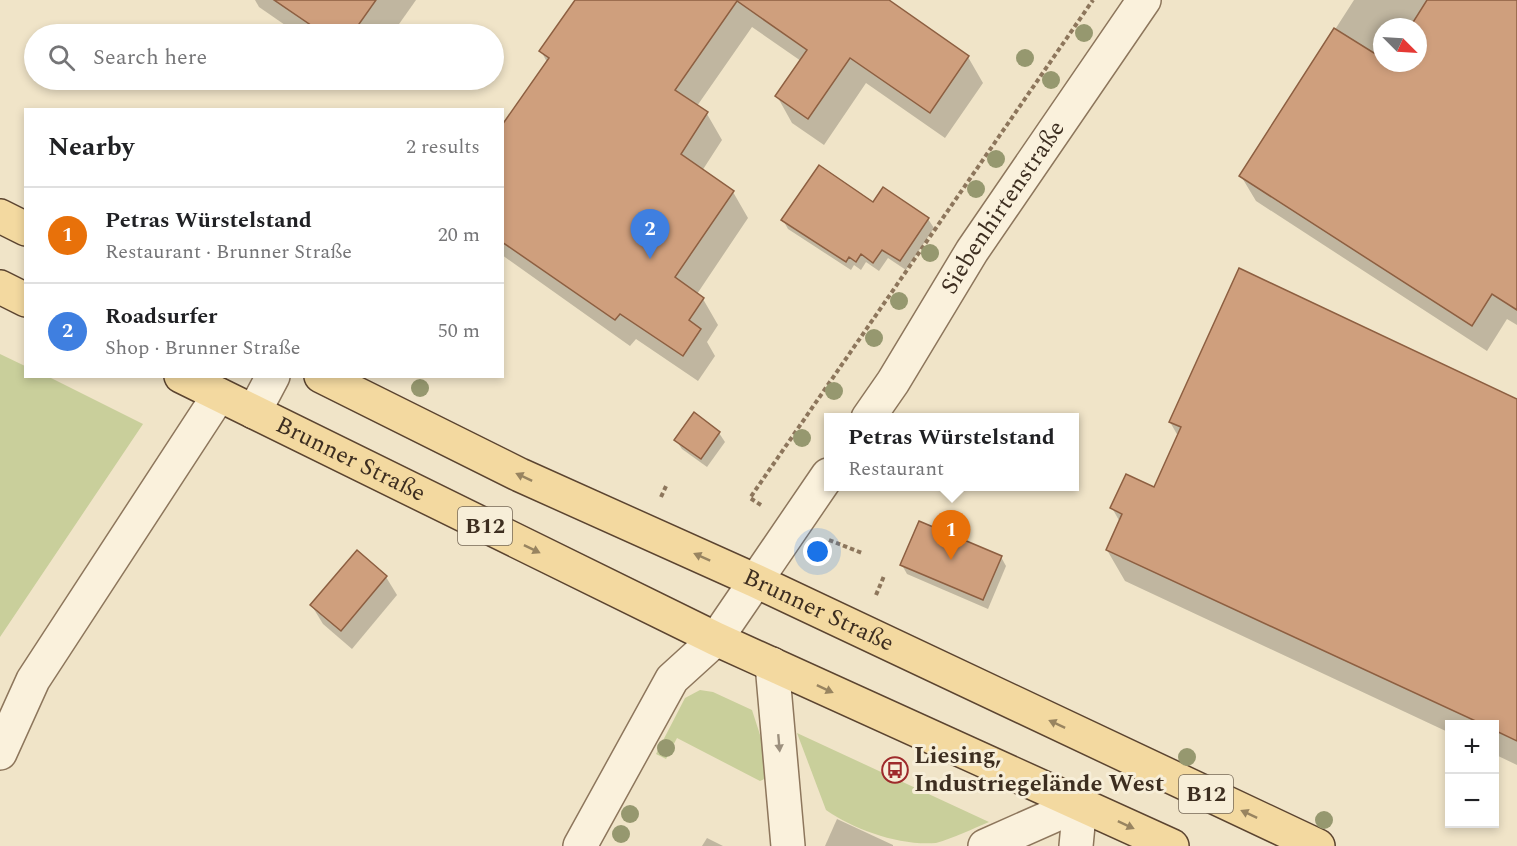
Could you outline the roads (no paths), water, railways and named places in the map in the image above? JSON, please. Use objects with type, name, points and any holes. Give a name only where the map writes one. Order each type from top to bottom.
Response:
[{"type":"main road","points":[[0,216],[24,228]]},
{"type":"main road","points":[[0,288],[24,299]]},
{"type":"main road","name":"Brunner Straße","points":[[185,378],[716,639],[914,731],[1172,846]]},
{"type":"main road","name":"Brunner Straße","points":[[325,378],[519,475],[756,581],[1306,844]]},
{"type":"street","name":"Siebenhirtenstraße","points":[[871,413],[893,382],[972,251],[1144,0]]},
{"type":"street","points":[[254,412],[272,378]]},
{"type":"street","points":[[0,753],[33,680],[219,395]]},
{"type":"street","points":[[580,846],[672,679],[716,639],[824,481]]},
{"type":"street","points":[[772,664],[788,846]]},
{"type":"street","points":[[985,846],[1080,804],[1076,846]]},
{"type":"place","name":"Roadsurfer","points":[[650,259]]},
{"type":"place","name":"Petras Würstelstand","points":[[951,560]]},
{"type":"place","name":"Liesing, Industriegelände West","points":[[895,770]]}]
